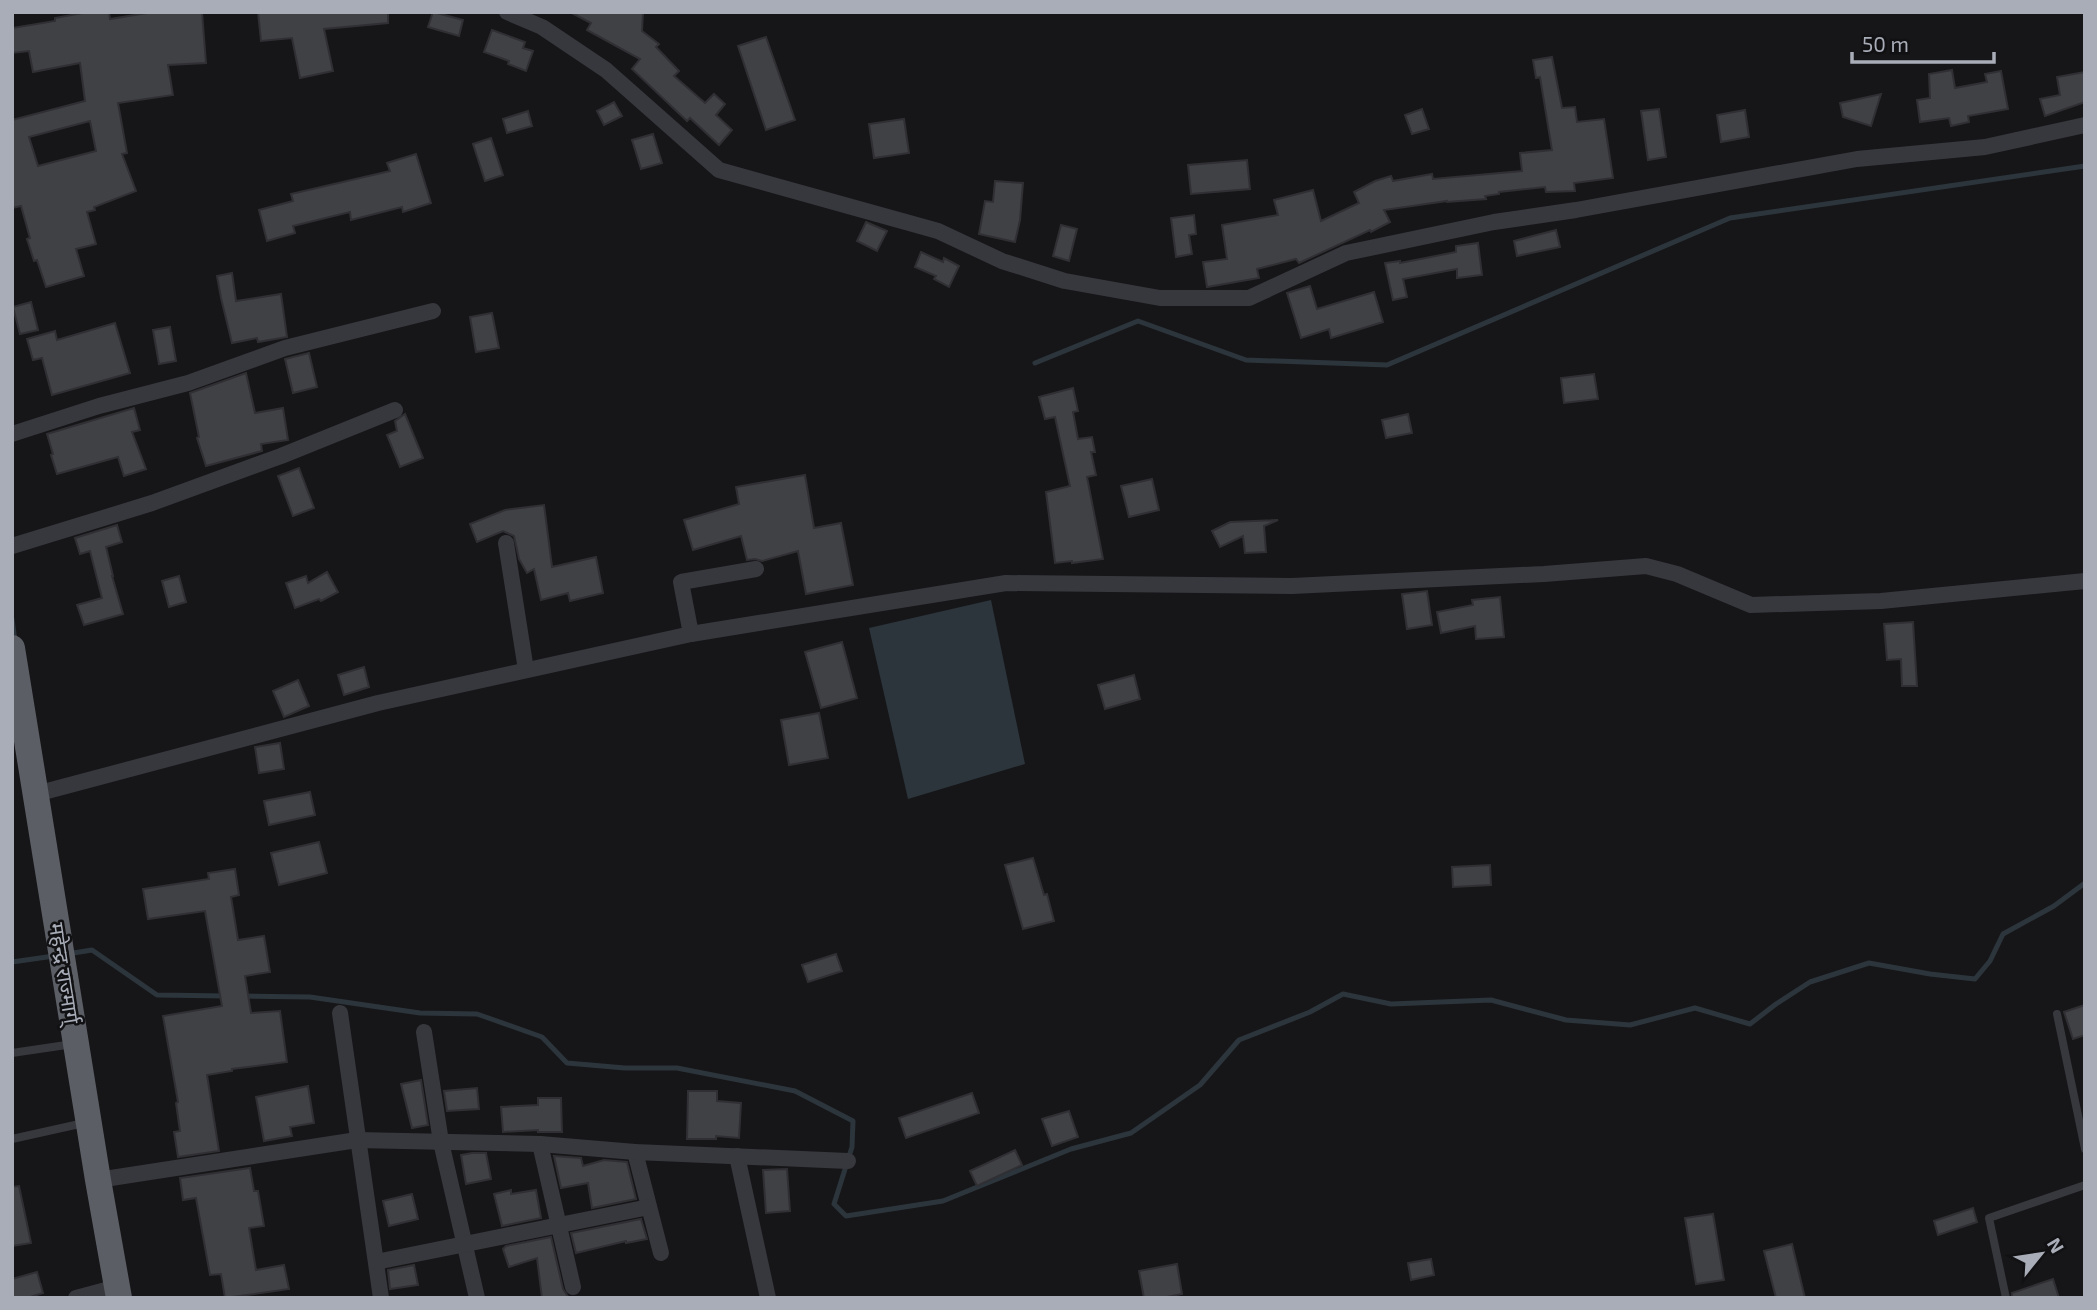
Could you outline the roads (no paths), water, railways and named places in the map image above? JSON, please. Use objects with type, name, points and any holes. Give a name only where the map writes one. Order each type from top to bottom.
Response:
[{"type":"highway","name":"महेन्द्र राज्मार्ग्","points":[[12,648],[118,1292]]},
{"type":"street","points":[[507,12],[542,27],[606,70],[719,170],[938,231],[1002,261],[1065,281],[1160,298],[1249,298],[1346,253],[1467,228],[1857,159],[1985,147],[2085,125]]},
{"type":"street","points":[[12,434],[99,406],[188,383],[285,348],[433,311]]},
{"type":"street","points":[[12,546],[152,503],[281,456],[395,410]]},
{"type":"street","points":[[506,543],[526,670]]},
{"type":"street","points":[[36,794],[378,703],[691,634],[834,603],[1006,583],[1292,586],[1646,566],[1676,574],[1751,605],[1881,601],[2085,581]]},
{"type":"street","points":[[691,634],[681,582],[756,569]]},
{"type":"street","points":[[340,1013],[382,1298]]},
{"type":"street","points":[[425,1031],[441,1142],[477,1298]]},
{"type":"street","points":[[98,1180],[357,1140],[540,1144],[635,1152],[848,1161]]},
{"type":"street","points":[[540,1144],[573,1287]]},
{"type":"street","points":[[635,1152],[661,1253]]},
{"type":"street","points":[[737,1156],[768,1298]]},
{"type":"street","points":[[376,1262],[649,1207]]},
{"type":"street","points":[[76,1298],[118,1292]]},
{"type":"lane","points":[[2057,1014],[2085,1149]]},
{"type":"lane","points":[[12,1053],[76,1043]]},
{"type":"lane","points":[[12,1139],[89,1122]]},
{"type":"lane","points":[[2006,1298],[1989,1218],[2085,1185]]},
{"type":"waterway","points":[[1035,363],[1138,321],[1246,360],[1387,365],[1730,218],[2085,166]]},
{"type":"waterway","points":[[12,619],[15,641]]},
{"type":"waterway","points":[[242,996],[310,997],[420,1013],[477,1014],[542,1037],[567,1063],[625,1068],[677,1068],[795,1091],[853,1121],[852,1147],[834,1204],[846,1216],[943,1201],[1071,1149],[1131,1133],[1200,1085],[1239,1040],[1310,1012],[1343,994],[1391,1004],[1491,1000],[1566,1020],[1630,1025],[1695,1008],[1750,1024],[1810,982],[1869,963],[1975,979],[1990,961],[2003,934],[2054,906],[2085,883]]},
{"type":"waterway","points":[[67,954],[92,950],[157,995],[226,996]]},
{"type":"waterway","points":[[12,962],[54,956]]}]
